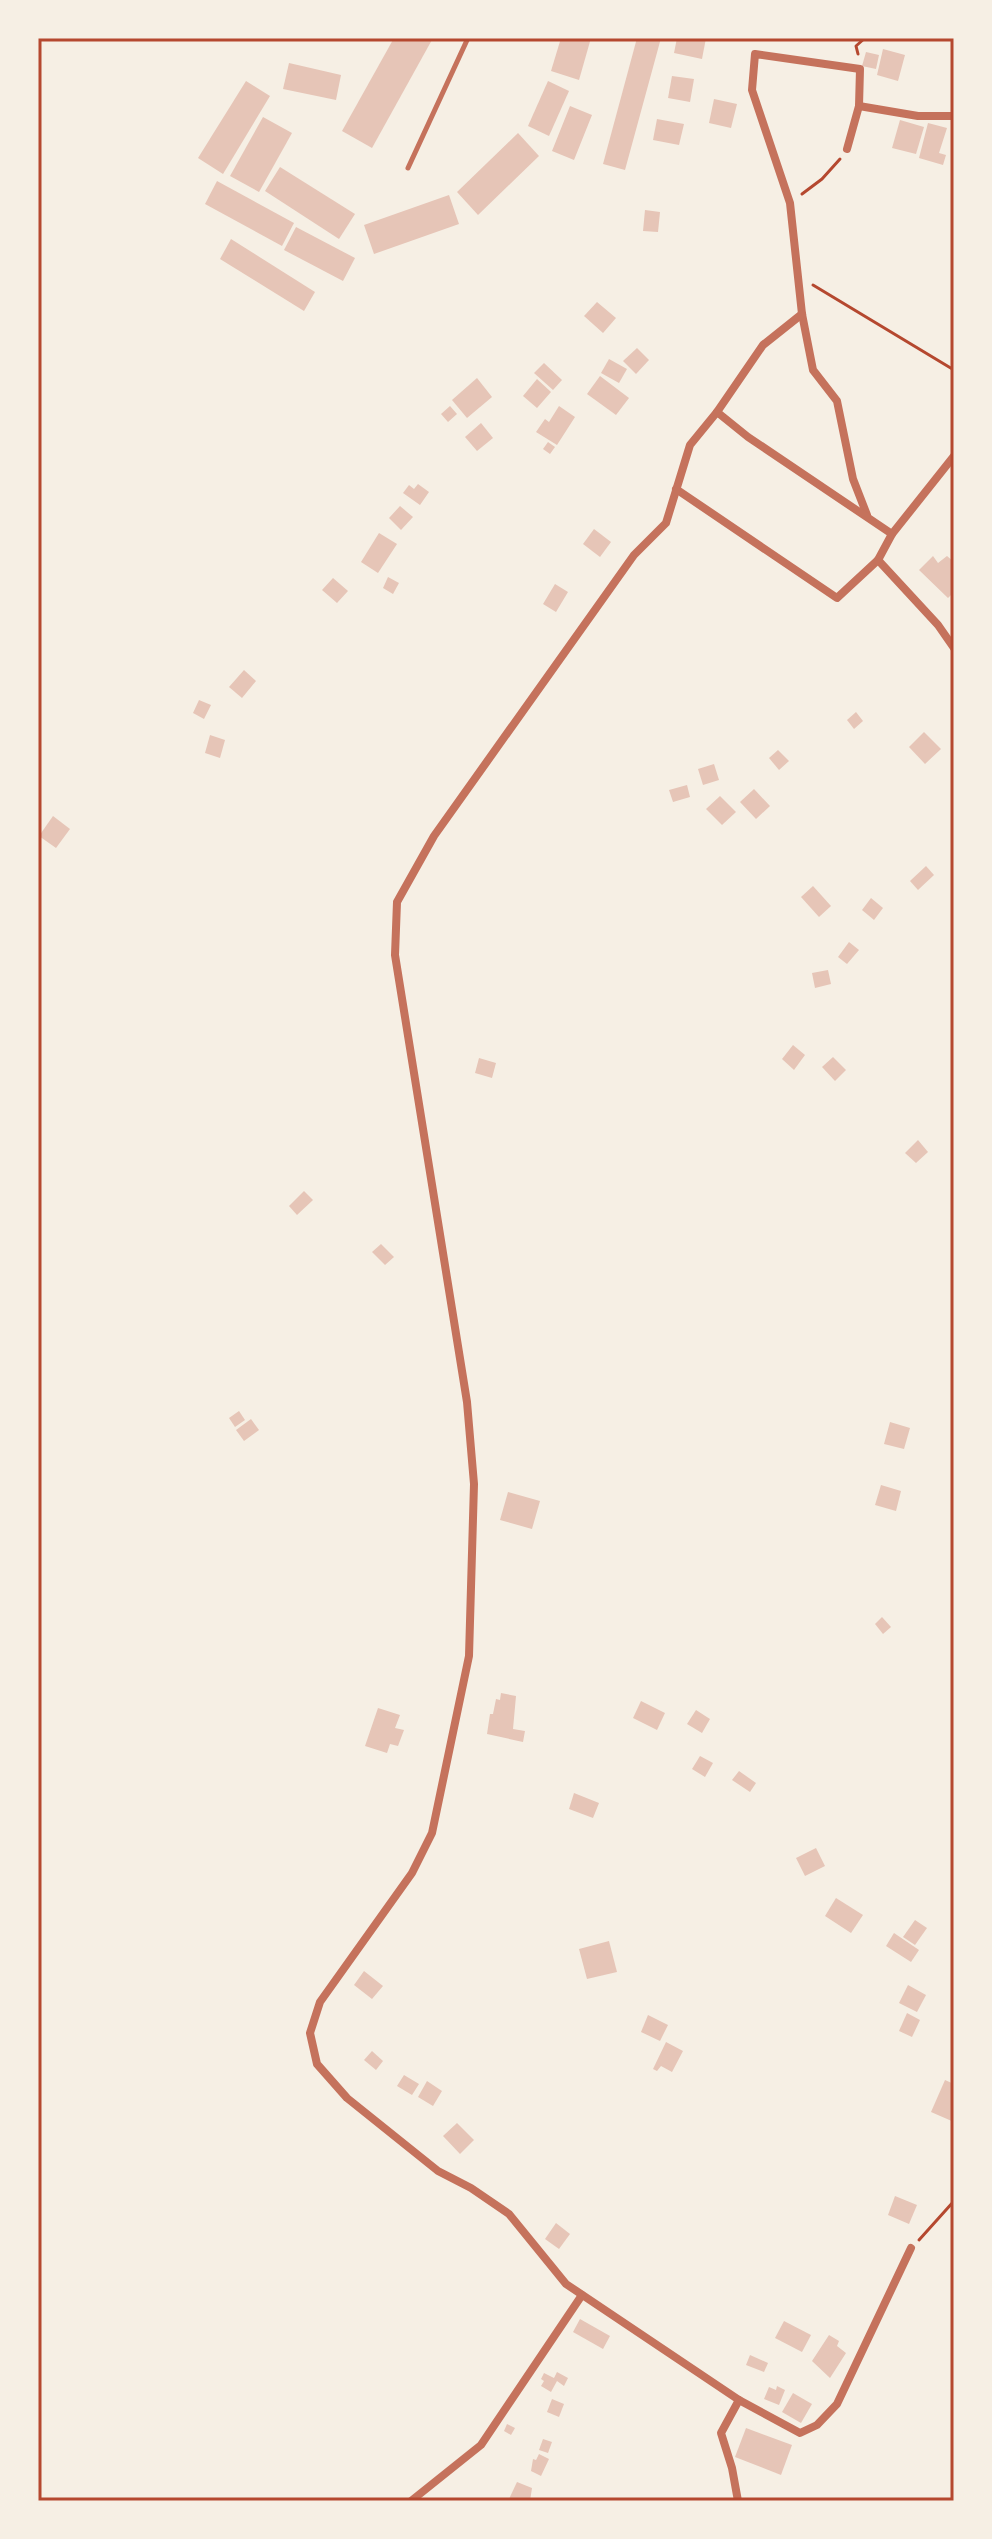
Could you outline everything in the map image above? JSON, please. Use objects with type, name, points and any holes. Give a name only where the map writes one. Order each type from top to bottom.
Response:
[{"type":"street","points":[[847,149],[859,106],[860,69],[755,54],[752,90],[790,203],[802,314],[813,370],[837,401],[853,479],[860,503],[869,519]]},
{"type":"street","points":[[859,106],[918,116],[954,116]]},
{"type":"street","points":[[802,314],[763,345],[690,445],[666,523],[634,555],[443,823],[397,902],[395,955],[467,1402],[474,1484],[469,1656],[432,1833],[412,1873],[320,2002],[310,2033],[317,2064],[347,2098],[438,2171],[471,2188],[509,2214],[566,2284],[739,2400],[800,2433],[817,2425],[837,2404],[911,2248]]},
{"type":"street","points":[[717,412],[748,437],[892,534]]},
{"type":"street","points":[[676,489],[837,598],[878,560],[892,534],[954,456]]},
{"type":"street","points":[[878,560],[938,625],[954,648]]},
{"type":"street","points":[[411,2501],[481,2445],[582,2295]]},
{"type":"street","points":[[738,2501],[721,2433],[739,2400]]},
{"type":"lane","points":[[408,168],[468,38]]},
{"type":"path","points":[[860,69],[856,46],[865,38]]},
{"type":"path","points":[[790,203],[822,179],[847,149]]},
{"type":"path","points":[[798,276],[954,370]]},
{"type":"path","points":[[911,2248],[954,2201]]},
{"type":"building","points":[[394,38],[433,38],[372,148],[342,131]]},
{"type":"building","points":[[561,38],[591,38],[579,80],[551,71]]},
{"type":"building","points":[[637,38],[661,38],[625,170],[603,164]]},
{"type":"building","points":[[677,38],[706,38],[702,59],[674,53]]},
{"type":"building","points":[[883,49],[905,55],[898,81],[877,75]]},
{"type":"building","points":[[866,52],[879,55],[876,69],[862,66]]},
{"type":"building","points":[[289,63],[341,75],[336,100],[283,89]]},
{"type":"building","points":[[672,76],[694,79],[690,102],[668,98]]},
{"type":"building","points":[[246,81],[270,96],[223,174],[198,158]]},
{"type":"building","points":[[548,81],[569,91],[549,136],[528,126]]},
{"type":"building","points":[[714,99],[737,104],[731,128],[709,123]]},
{"type":"building","points":[[570,106],[592,115],[574,160],[552,151]]},
{"type":"building","points":[[263,117],[292,133],[259,192],[230,176]]},
{"type":"building","points":[[657,119],[684,124],[679,145],[653,140]]},
{"type":"building","points":[[900,120],[924,127],[916,154],[892,148]]},
{"type":"building","points":[[928,123],[947,128],[939,153],[946,155],[943,165],[919,158]]},
{"type":"building","points":[[518,133],[539,156],[478,215],[457,192]]},
{"type":"building","points":[[280,167],[355,214],[339,239],[265,191]]},
{"type":"building","points":[[217,181],[294,223],[282,246],[205,204]]},
{"type":"building","points":[[449,195],[459,224],[374,254],[364,225]]},
{"type":"building","points":[[645,210],[660,212],[658,232],[643,231]]},
{"type":"building","points":[[296,227],[355,258],[343,281],[284,250]]},
{"type":"building","points":[[231,239],[315,292],[304,311],[220,259]]},
{"type":"building","points":[[597,302],[616,318],[603,333],[584,316]]},
{"type":"building","points":[[637,348],[649,360],[636,374],[623,361]]},
{"type":"building","points":[[609,359],[627,369],[619,383],[601,373]]},
{"type":"building","points":[[544,363],[562,380],[553,390],[534,373]]},
{"type":"building","points":[[600,376],[629,398],[616,415],[587,394]]},
{"type":"building","points":[[477,378],[492,397],[467,418],[452,400]]},
{"type":"building","points":[[537,379],[551,392],[537,408],[523,396]]},
{"type":"building","points":[[450,406],[457,414],[448,422],[441,414]]},
{"type":"building","points":[[559,406],[575,417],[557,445],[536,432],[545,419],[549,422]]},
{"type":"building","points":[[481,423],[493,438],[477,451],[465,437]]},
{"type":"building","points":[[548,442],[555,447],[550,454],[543,449]]},
{"type":"building","points":[[418,484],[429,492],[420,505],[403,493],[409,485],[414,489]]},
{"type":"building","points":[[400,506],[413,517],[401,530],[389,518]]},
{"type":"building","points":[[594,529],[611,542],[600,557],[583,544]]},
{"type":"building","points":[[379,533],[397,544],[378,573],[361,562]]},
{"type":"building","points":[[933,556],[938,563],[947,556],[954,562],[954,592],[948,598],[919,570]]},
{"type":"building","points":[[388,577],[399,583],[393,594],[383,588]]},
{"type":"building","points":[[333,578],[348,591],[337,603],[322,590]]},
{"type":"building","points":[[555,584],[568,592],[556,612],[543,604]]},
{"type":"building","points":[[244,670],[256,681],[242,698],[229,687]]},
{"type":"building","points":[[199,700],[211,705],[204,719],[193,713]]},
{"type":"building","points":[[856,712],[863,721],[854,729],[847,720]]},
{"type":"building","points":[[924,732],[941,749],[925,764],[909,747]]},
{"type":"building","points":[[210,735],[225,740],[220,758],[205,753]]},
{"type":"building","points":[[778,750],[789,761],[779,770],[769,758]]},
{"type":"building","points":[[714,764],[719,780],[703,785],[698,769]]},
{"type":"building","points":[[687,785],[690,797],[673,802],[669,790]]},
{"type":"building","points":[[754,789],[770,806],[756,819],[740,802]]},
{"type":"building","points":[[720,796],[736,812],[722,825],[706,809]]},
{"type":"building","points":[[53,816],[70,829],[56,848],[39,836]]},
{"type":"building","points":[[926,866],[934,875],[918,890],[910,881]]},
{"type":"building","points":[[813,886],[831,906],[819,917],[801,897]]},
{"type":"building","points":[[871,898],[883,908],[874,920],[862,910]]},
{"type":"building","points":[[849,942],[859,950],[847,964],[838,957]]},
{"type":"building","points":[[828,970],[831,984],[815,988],[812,973]]},
{"type":"building","points":[[793,1045],[805,1055],[794,1070],[782,1059]]},
{"type":"building","points":[[833,1057],[846,1070],[835,1081],[822,1067]]},
{"type":"building","points":[[479,1058],[496,1063],[492,1078],[475,1073]]},
{"type":"building","points":[[918,1140],[928,1152],[916,1163],[905,1153]]},
{"type":"building","points":[[304,1191],[313,1200],[297,1215],[289,1206]]},
{"type":"building","points":[[381,1244],[394,1257],[385,1265],[372,1252]]},
{"type":"building","points":[[239,1411],[245,1420],[235,1427],[229,1418]]},
{"type":"building","points":[[251,1419],[259,1430],[244,1441],[236,1430]]},
{"type":"building","points":[[890,1422],[910,1428],[904,1449],[884,1444]]},
{"type":"building","points":[[881,1485],[901,1491],[896,1511],[875,1505]]},
{"type":"building","points":[[508,1492],[540,1501],[532,1529],[500,1520]]},
{"type":"building","points":[[882,1617],[891,1627],[883,1634],[875,1624]]},
{"type":"building","points":[[501,1693],[516,1696],[513,1729],[525,1731],[523,1742],[487,1734],[490,1714],[493,1714],[496,1699],[500,1700]]},
{"type":"building","points":[[641,1701],[665,1713],[657,1730],[633,1718]]},
{"type":"building","points":[[378,1708],[400,1715],[395,1728],[404,1730],[398,1746],[390,1744],[387,1753],[365,1746]]},
{"type":"building","points":[[696,1710],[710,1719],[702,1733],[687,1724]]},
{"type":"building","points":[[700,1756],[713,1763],[705,1777],[692,1769]]},
{"type":"building","points":[[739,1771],[756,1783],[750,1792],[732,1780]]},
{"type":"building","points":[[574,1793],[599,1803],[593,1818],[569,1809]]},
{"type":"building","points":[[816,1848],[825,1866],[805,1876],[796,1858]]},
{"type":"building","points":[[836,1898],[863,1915],[851,1933],[825,1916]]},
{"type":"building","points":[[915,1920],[927,1928],[915,1945],[903,1937]]},
{"type":"building","points":[[894,1933],[919,1950],[911,1962],[886,1946]]},
{"type":"building","points":[[609,1941],[617,1972],[587,1979],[579,1949]]},
{"type":"building","points":[[364,1971],[383,1986],[372,1999],[354,1985]]},
{"type":"building","points":[[908,1985],[926,1995],[917,2012],[899,2003]]},
{"type":"building","points":[[907,2013],[920,2020],[912,2037],[899,2031]]},
{"type":"building","points":[[648,2015],[668,2025],[660,2041],[641,2032]]},
{"type":"building","points":[[666,2042],[683,2051],[672,2072],[661,2066],[657,2071],[653,2069]]},
{"type":"building","points":[[372,2051],[383,2061],[376,2070],[364,2060]]},
{"type":"building","points":[[404,2075],[419,2084],[412,2095],[397,2086]]},
{"type":"building","points":[[945,2080],[954,2084],[954,2122],[931,2112]]},
{"type":"building","points":[[427,2081],[442,2091],[433,2106],[418,2097]]},
{"type":"building","points":[[457,2123],[474,2140],[460,2154],[443,2136]]},
{"type":"building","points":[[895,2196],[917,2205],[909,2224],[888,2215]]},
{"type":"building","points":[[556,2223],[570,2234],[559,2249],[545,2239]]},
{"type":"building","points":[[580,2319],[610,2336],[603,2349],[573,2332]]},
{"type":"building","points":[[784,2321],[811,2335],[802,2352],[775,2338]]},
{"type":"building","points":[[829,2335],[839,2341],[837,2346],[846,2353],[830,2378],[812,2361]]},
{"type":"building","points":[[750,2355],[768,2363],[764,2372],[746,2365]]},
{"type":"building","points":[[557,2372],[568,2378],[564,2386],[557,2381],[551,2392],[541,2386],[544,2373],[554,2378]]},
{"type":"building","points":[[777,2386],[785,2390],[779,2405],[764,2399],[769,2387],[776,2390]]},
{"type":"building","points":[[793,2393],[812,2404],[801,2423],[782,2412]]},
{"type":"building","points":[[552,2399],[564,2404],[559,2417],[547,2412]]},
{"type":"building","points":[[507,2424],[515,2428],[511,2435],[504,2431]]},
{"type":"building","points":[[746,2428],[792,2445],[781,2475],[735,2457]]},
{"type":"building","points":[[543,2439],[552,2442],[548,2453],[539,2450]]},
{"type":"building","points":[[539,2454],[549,2459],[541,2476],[531,2471],[533,2459],[536,2460]]},
{"type":"building","points":[[517,2482],[532,2488],[530,2501],[509,2499]]}]
